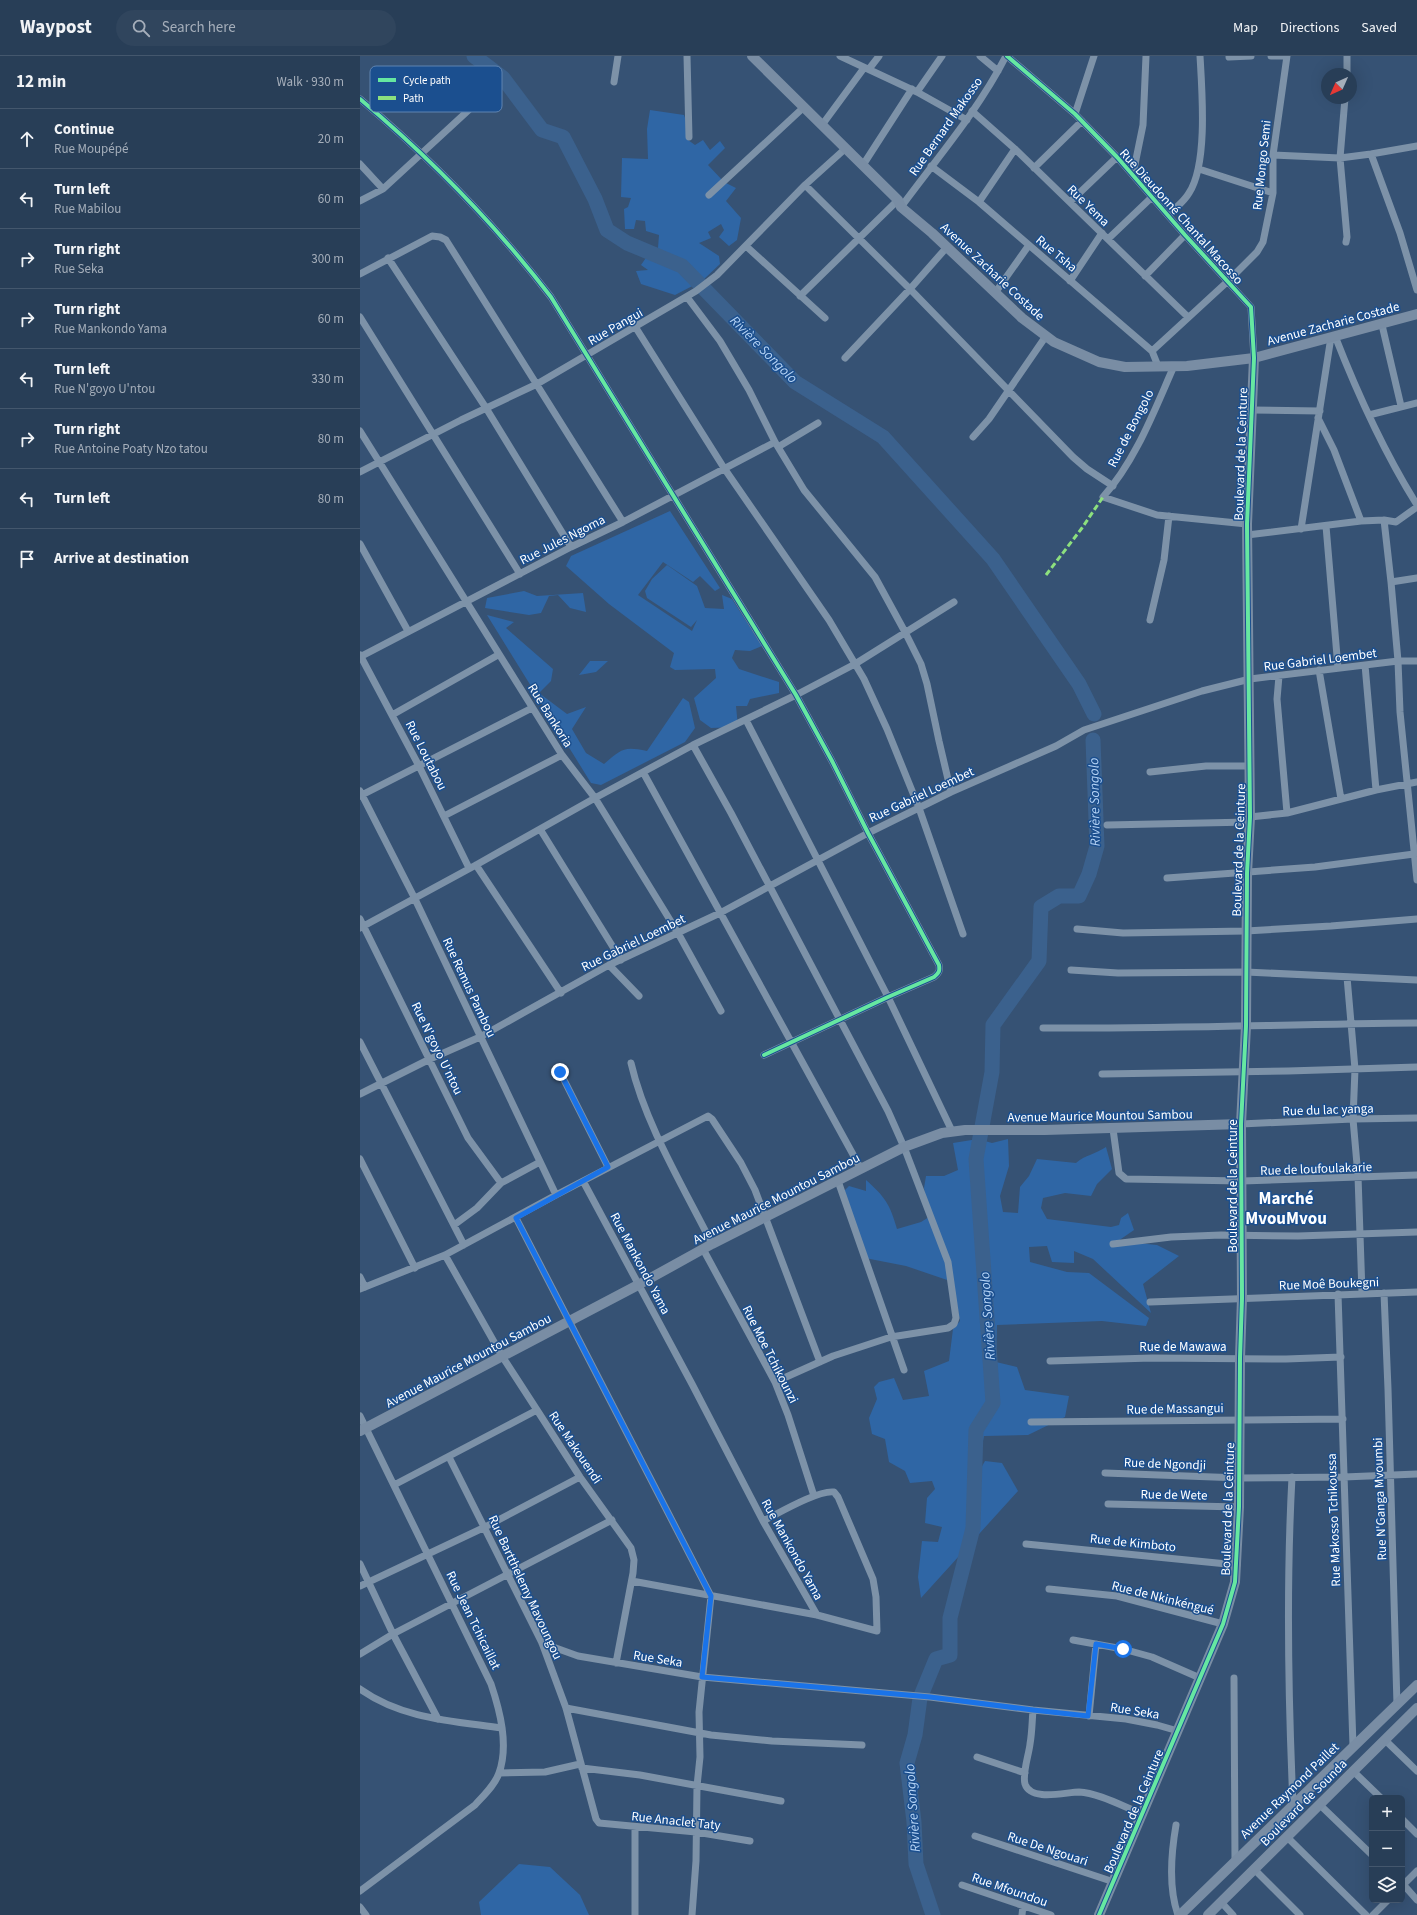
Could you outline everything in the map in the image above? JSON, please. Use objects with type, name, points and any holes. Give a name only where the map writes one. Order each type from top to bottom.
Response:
[{"type":"street","points":[[614,82],[618,56]]},
{"type":"street","points":[[687,56],[690,137]]},
{"type":"street","name":"Avenue Zacharie Costade","points":[[752,56],[900,203],[1022,318],[1054,342],[1099,362],[1125,367],[1174,366],[1254,358],[1382,325],[1417,314]]},
{"type":"street","points":[[840,56],[914,90],[966,120]]},
{"type":"street","points":[[822,124],[867,68],[879,56]]},
{"type":"street","points":[[863,165],[914,90],[942,56]]},
{"type":"street","points":[[980,56],[998,71]]},
{"type":"street","name":"Rue Bernard Makosso","points":[[800,296],[858,239],[900,203],[931,166],[966,120],[1006,56]]},
{"type":"street","name":"Rue Dieudonné Chantal Macosso","points":[[1006,56],[1082,121],[1133,174],[1185,235],[1251,307],[1254,358]]},
{"type":"street","points":[[1075,114],[1094,56]]},
{"type":"street","points":[[1133,174],[1143,125],[1146,56]]},
{"type":"street","points":[[1168,215],[1190,192],[1199,169],[1203,105],[1200,56]]},
{"type":"street","points":[[1229,57],[1251,56]]},
{"type":"street","points":[[1271,56],[1287,56]]},
{"type":"street","name":"Rue Mongo Semi","points":[[1152,350],[1227,282],[1257,252],[1263,242],[1273,193],[1273,155],[1287,56]]},
{"type":"street","points":[[1347,56],[1347,68]]},
{"type":"street","points":[[360,99],[370,107]]},
{"type":"street","points":[[1345,104],[1340,158],[1347,237],[1346,242]]},
{"type":"street","points":[[709,195],[804,107]]},
{"type":"street","name":"Rue Yema","points":[[972,111],[1015,149],[1188,317]]},
{"type":"street","points":[[376,112],[396,129],[470,201],[523,259],[552,296],[629,425],[674,495],[796,695],[940,969],[938,974],[934,977],[764,1055]]},
{"type":"street","points":[[360,202],[383,190],[467,112]]},
{"type":"street","points":[[1034,168],[1082,121]]},
{"type":"street","points":[[1273,155],[1340,158],[1417,146]]},
{"type":"street","name":"Rue Pangui","points":[[360,472],[433,434],[537,384],[636,328],[708,283],[805,185],[846,148]]},
{"type":"street","points":[[979,202],[1015,149]]},
{"type":"street","points":[[1371,154],[1400,234],[1417,290]]},
{"type":"street","points":[[1070,202],[1117,157]]},
{"type":"street","points":[[360,164],[383,190]]},
{"type":"street","name":"Rue Tsha","points":[[931,166],[979,202],[1152,350],[1158,366]]},
{"type":"street","points":[[1199,169],[1273,193]]},
{"type":"street","points":[[805,185],[910,289],[1073,458],[1113,486]]},
{"type":"street","points":[[1108,239],[1152,197]]},
{"type":"street","points":[[1070,280],[1102,233]]},
{"type":"street","points":[[1145,276],[1185,235]]},
{"type":"street","points":[[360,274],[432,236],[440,237],[446,240],[623,522]]},
{"type":"street","points":[[995,293],[1029,245]]},
{"type":"street","points":[[746,246],[825,318]]},
{"type":"street","points":[[845,358],[947,247]]},
{"type":"street","points":[[388,258],[486,408],[571,547]]},
{"type":"street","points":[[687,297],[720,341],[749,390],[776,444],[813,504],[875,577],[905,632],[921,664],[927,684],[938,741],[951,792]]},
{"type":"street","points":[[360,317],[520,574]]},
{"type":"street","points":[[1382,325],[1401,406]]},
{"type":"street","points":[[636,328],[724,468],[829,620],[855,664],[887,729],[919,808],[963,934]]},
{"type":"street","points":[[972,437],[989,419],[1046,336]]},
{"type":"street","points":[[1301,529],[1333,337]]},
{"type":"street","points":[[1150,620],[1164,560],[1169,516],[1247,529],[1301,529],[1361,520],[1384,520],[1396,522],[1417,506],[1395,470],[1333,337]]},
{"type":"street","name":"Boulevard de la Ceinture","points":[[1100,1915],[1222,1624],[1235,1582],[1237,1565],[1240,1478],[1239,1420],[1242,1298],[1241,1124],[1246,1026],[1247,873],[1250,820],[1250,679],[1247,529],[1254,358]]},
{"type":"street","name":"Rue de Bongolo","points":[[1169,516],[1158,515],[1104,497],[1113,486],[1134,453],[1174,366]]},
{"type":"street","points":[[1369,416],[1401,406],[1417,403]]},
{"type":"street","points":[[1252,410],[1319,415]]},
{"type":"street","points":[[1319,415],[1361,520]]},
{"type":"street","name":"Rue Jules Ngoma","points":[[360,656],[571,547],[623,522],[724,468],[818,423]]},
{"type":"street","name":"Rue Bankoria","points":[[360,431],[498,655],[562,755],[595,798],[678,933],[721,1011]]},
{"type":"street","points":[[1384,520],[1392,582],[1400,712],[1417,880]]},
{"type":"street","points":[[1326,526],[1338,668]]},
{"type":"street","points":[[360,544],[408,631]]},
{"type":"street","points":[[1392,582],[1417,578]]},
{"type":"street","points":[[362,927],[414,897],[472,867],[693,745],[796,695],[855,664],[954,602]]},
{"type":"street","points":[[392,715],[498,655]]},
{"type":"street","name":"Rue Loutabou","points":[[360,656],[472,867],[561,993]]},
{"type":"street","name":"Rue Gabriel Loembet","points":[[360,1094],[430,1059],[480,1037],[609,965],[720,913],[868,833],[951,792],[1056,746],[1084,730],[1202,692],[1250,679],[1398,661],[1417,661]]},
{"type":"street","points":[[1365,665],[1376,790]]},
{"type":"street","points":[[1319,670],[1341,799]]},
{"type":"street","points":[[1279,676],[1277,699],[1287,813]]},
{"type":"street","points":[[361,794],[532,708]]},
{"type":"street","points":[[746,720],[888,997],[952,1131]]},
{"type":"street","points":[[693,745],[731,814],[839,1021],[874,1082],[904,1147],[948,1262],[956,1318],[954,1324],[948,1328],[892,1336],[833,1356],[775,1382]]},
{"type":"street","points":[[444,816],[562,755]]},
{"type":"street","points":[[1150,772],[1206,766],[1250,766]]},
{"type":"street","points":[[643,772],[793,1042],[861,1169]]},
{"type":"street","points":[[1107,825],[1250,820],[1287,813],[1376,790],[1408,785],[1417,782]]},
{"type":"street","name":"Rue Remus Pambou","points":[[361,794],[414,897],[556,1195]]},
{"type":"street","points":[[540,829],[620,960]]},
{"type":"street","points":[[1167,878],[1315,867],[1414,854]]},
{"type":"street","name":"Rue N'goyo U'ntou","points":[[360,918],[362,927],[430,1059],[468,1138],[501,1183]]},
{"type":"street","points":[[1078,929],[1123,933],[1246,931],[1331,926],[1417,918]]},
{"type":"street","points":[[609,965],[639,996]]},
{"type":"street","points":[[1071,970],[1118,973],[1246,972],[1417,980]]},
{"type":"street","points":[[1347,977],[1355,1069],[1353,1119],[1358,1176],[1362,1293]]},
{"type":"street","points":[[1043,1028],[1167,1029],[1351,1023],[1417,1023]]},
{"type":"street","points":[[360,1042],[464,1245]]},
{"type":"street","points":[[631,1063],[635,1083],[660,1140],[712,1244]]},
{"type":"street","points":[[1102,1074],[1417,1067]]},
{"type":"street","points":[[560,1072],[608,1167]]},
{"type":"street","points":[[360,1277],[363,1288],[416,1268],[445,1255],[608,1167],[708,1116],[712,1119],[741,1163],[755,1190],[820,1362]]},
{"type":"street","name":"Rue du lac yanga","points":[[1241,1124],[1417,1118]]},
{"type":"street","name":"Avenue Maurice Mountou Sambou","points":[[363,1429],[638,1285],[712,1244],[904,1147],[942,1133],[965,1130],[1001,1131],[1113,1129],[1241,1124]]},
{"type":"street","name":"Rue de loufoulakarie","points":[[1113,1129],[1119,1173],[1126,1179],[1242,1180],[1417,1175]]},
{"type":"street","points":[[360,1159],[416,1268]]},
{"type":"street","points":[[454,1226],[477,1208],[501,1183],[540,1162]]},
{"type":"street","name":"Rue Mankondo Yama","points":[[583,1181],[692,1384],[763,1521],[817,1615]]},
{"type":"street","points":[[838,1181],[904,1370]]},
{"type":"street","points":[[516,1218],[711,1596],[702,1677],[699,1733],[700,1757],[697,1786],[696,1861],[692,1915]]},
{"type":"street","points":[[1114,1244],[1170,1237],[1221,1235],[1242,1237],[1417,1232]]},
{"type":"street","name":"Rue Moe Tchikounzi","points":[[703,1249],[775,1382],[788,1415],[814,1496]]},
{"type":"street","name":"Rue Makouendi","points":[[445,1255],[502,1356],[580,1476],[631,1548],[634,1560],[632,1581],[616,1663]]},
{"type":"street","name":"Rue Moê Boukegni","points":[[1150,1302],[1417,1292]]},
{"type":"street","name":"Rue N'Ganga Mvoumbi","points":[[1384,1293],[1397,1705]]},
{"type":"street","name":"Rue Makosso Tchikoussa","points":[[1338,1294],[1353,1746]]},
{"type":"street","name":"Rue de Mawawa","points":[[1050,1361],[1152,1358],[1341,1357]]},
{"type":"street","points":[[394,1485],[537,1410]]},
{"type":"street","name":"Rue Jean Tchicaillat","points":[[360,1416],[363,1429],[394,1485],[453,1603],[491,1684],[502,1728],[503,1756],[499,1773],[489,1790],[475,1805],[360,1891]]},
{"type":"street","name":"Rue de Massangui","points":[[1031,1422],[1342,1419]]},
{"type":"street","name":"Rue Bartthelemy Mavoungou","points":[[449,1457],[509,1574],[542,1643],[566,1708],[596,1819],[599,1823]]},
{"type":"street","name":"Rue de Ngondji","points":[[1105,1473],[1240,1478],[1344,1477],[1417,1474]]},
{"type":"street","points":[[360,1586],[429,1555],[485,1527],[580,1476]]},
{"type":"street","points":[[1292,1477],[1287,1583],[1288,1695],[1293,1804]]},
{"type":"street","points":[[763,1521],[814,1496],[828,1491],[834,1492],[838,1497],[873,1580],[876,1597],[877,1631],[817,1615]]},
{"type":"street","name":"Rue de Wete","points":[[1108,1504],[1239,1507]]},
{"type":"street","points":[[360,1654],[393,1634],[612,1520]]},
{"type":"street","name":"Rue de Kimboto","points":[[1026,1544],[1237,1565]]},
{"type":"street","points":[[360,1564],[393,1634],[438,1719]]},
{"type":"street","name":"Rue Mankondo Yama","points":[[632,1581],[817,1615]]},
{"type":"street","name":"Rue de Nkinkéngué","points":[[1049,1589],[1117,1596],[1222,1624]]},
{"type":"street","points":[[1073,1640],[1152,1657],[1200,1678]]},
{"type":"street","name":"Rue Seka","points":[[542,1643],[578,1656],[702,1677],[930,1697],[1033,1710],[1126,1719],[1157,1725],[1178,1732]]},
{"type":"street","points":[[1088,1716],[1096,1644]]},
{"type":"street","points":[[1234,1678],[1235,1862]]},
{"type":"street","name":"Avenue Raymond Paillet","points":[[1179,1915],[1417,1685]]},
{"type":"street","points":[[360,1689],[394,1708],[412,1715],[502,1728]]},
{"type":"street","points":[[566,1708],[699,1733],[772,1741],[862,1745]]},
{"type":"street","name":"Boulevard de Sounda","points":[[1208,1915],[1417,1708]]},
{"type":"street","points":[[1033,1710],[1030,1744],[1025,1772],[1025,1784],[1035,1793],[1044,1795],[1079,1792],[1089,1794],[1143,1814]]},
{"type":"street","points":[[1385,1740],[1417,1771]]},
{"type":"street","points":[[977,1757],[1025,1772]]},
{"type":"street","points":[[499,1773],[544,1772],[581,1766],[640,1775],[781,1801]]},
{"type":"street","points":[[1353,1771],[1378,1795]]},
{"type":"street","points":[[1319,1804],[1369,1852]]},
{"type":"street","points":[[1405,1822],[1417,1834]]},
{"type":"street","name":"Rue Anaclet Taty","points":[[599,1823],[696,1832],[750,1841]]},
{"type":"street","points":[[1176,1825],[1172,1848],[1172,1889],[1174,1904],[1179,1915]]},
{"type":"street","points":[[635,1827],[636,1915]]},
{"type":"street","name":"Rue De Ngouari","points":[[975,1836],[1114,1882]]},
{"type":"street","points":[[1287,1836],[1366,1915]]},
{"type":"street","points":[[1254,1869],[1300,1915]]},
{"type":"street","points":[[1405,1882],[1417,1871]]},
{"type":"street","name":"Rue Mfoundou","points":[[962,1885],[1051,1915]]},
{"type":"street","points":[[1405,1888],[1417,1900]]},
{"type":"street","points":[[1221,1902],[1234,1915]]},
{"type":"street","points":[[1373,1915],[1385,1903]]},
{"type":"street","points":[[1022,1915],[1023,1906]]},
{"type":"street","points":[[360,1907],[366,1915]]},
{"type":"shaded area","points":[[650,110],[684,115],[690,132],[688,140],[695,145],[703,140],[710,150],[720,141],[725,148],[708,165],[724,182],[736,188],[726,201],[741,218],[737,240],[729,246],[719,237],[724,230],[721,224],[708,232],[711,238],[699,243],[719,256],[720,264],[702,281],[675,295],[641,284],[636,271],[648,270],[641,265],[650,252],[643,249],[644,245],[658,248],[659,235],[646,231],[645,221],[636,220],[634,229],[625,229],[624,209],[628,207],[631,198],[621,197],[622,158],[648,159],[647,129]]},
{"type":"shaded area","points":[[670,511],[720,588],[715,591],[700,576],[693,582],[663,562],[638,595],[692,631],[697,620],[691,627],[647,598],[645,591],[652,579],[667,565],[697,586],[705,608],[724,609],[722,595],[732,599],[762,646],[750,651],[735,650],[732,658],[739,669],[779,682],[779,693],[750,699],[747,706],[736,706],[738,727],[711,728],[700,720],[694,698],[716,678],[715,669],[675,670],[670,667],[674,653],[609,604],[566,566],[571,556]]},
{"type":"shaded area","points":[[524,591],[537,596],[583,593],[586,612],[570,608],[558,595],[549,596],[541,613],[529,615],[485,608],[487,598]]},
{"type":"shaded area","points":[[487,615],[514,622],[506,628],[553,669],[551,681],[539,693],[567,714],[586,707],[572,729],[586,753],[604,764],[623,750],[633,749],[647,751],[683,698],[689,702],[695,728],[685,742],[601,785],[591,783]]},
{"type":"shaded area","points":[[590,661],[608,661],[596,672],[579,675]]},
{"type":"shaded area","points":[[978,1139],[992,1143],[1008,1139],[1009,1166],[1000,1196],[1003,1212],[1018,1213],[1020,1187],[1029,1176],[1037,1159],[1076,1163],[1106,1147],[1112,1169],[1097,1184],[1091,1196],[1065,1193],[1043,1198],[1041,1208],[1047,1219],[1111,1227],[1119,1225],[1121,1218],[1128,1213],[1134,1230],[1118,1241],[1157,1245],[1179,1256],[1143,1284],[1151,1313],[1093,1259],[1074,1251],[1074,1263],[1052,1262],[1047,1246],[1029,1247],[1030,1262],[1067,1272],[1089,1273],[1149,1318],[1146,1326],[1102,1321],[997,1325],[996,1362],[1017,1367],[1025,1390],[1069,1396],[1065,1417],[1028,1435],[984,1436],[980,1456],[981,1468],[985,1461],[1002,1463],[1018,1491],[921,1598],[918,1577],[922,1541],[938,1542],[942,1527],[925,1523],[927,1498],[935,1489],[932,1481],[910,1483],[905,1471],[889,1462],[885,1439],[872,1434],[869,1418],[877,1399],[874,1387],[879,1382],[894,1378],[903,1400],[929,1396],[924,1371],[949,1361],[953,1329],[960,1321],[953,1282],[906,1266],[865,1258],[842,1193],[849,1186],[866,1191],[866,1180],[878,1191],[886,1202],[892,1213],[897,1229],[921,1222],[929,1217],[924,1188],[926,1176],[944,1176],[958,1170],[953,1143]]},
{"type":"shaded area","points":[[519,1864],[550,1867],[580,1895],[589,1915],[481,1915],[479,1902]]},
{"type":"waterway","name":"Rivière Songolo","points":[[474,56],[487,66]]},
{"type":"waterway","name":"Rivière Songolo","points":[[502,77],[542,130],[563,137],[595,199],[607,230],[627,243],[682,266],[795,382],[883,437],[993,559],[1079,684],[1094,714]]},
{"type":"waterway","name":"Rivière Songolo","points":[[933,1915],[916,1864],[914,1822],[907,1763],[915,1735],[920,1698],[936,1659],[950,1655],[950,1618],[973,1528],[976,1430],[993,1403],[976,1159],[992,1072],[993,1025],[1039,961],[1041,907],[1059,896],[1079,896],[1089,874],[1097,846],[1093,740]]},
{"type":"marked path","points":[[1046,575],[1082,528],[1103,497]]},
{"type":"cycle path","points":[[1007,56],[1075,114],[1117,157],[1185,235],[1251,307],[1254,358],[1247,524],[1250,817],[1247,873],[1246,1026],[1241,1124],[1242,1298],[1239,1507],[1235,1582],[1223,1624],[1099,1915]]},
{"type":"cycle path","points":[[360,99],[370,107]]},
{"type":"cycle path","points":[[375,112],[412,145],[461,193],[530,270],[551,297],[796,695],[939,965],[939,972],[934,977],[764,1055]]},
{"type":"district","name":"Marché MvouMvou","points":[[1286,1208]]},
{"type":"route","points":[[560,1072],[608,1167],[516,1218],[711,1596],[702,1677],[892,1693],[1088,1716],[1096,1644],[1123,1649]]}]
